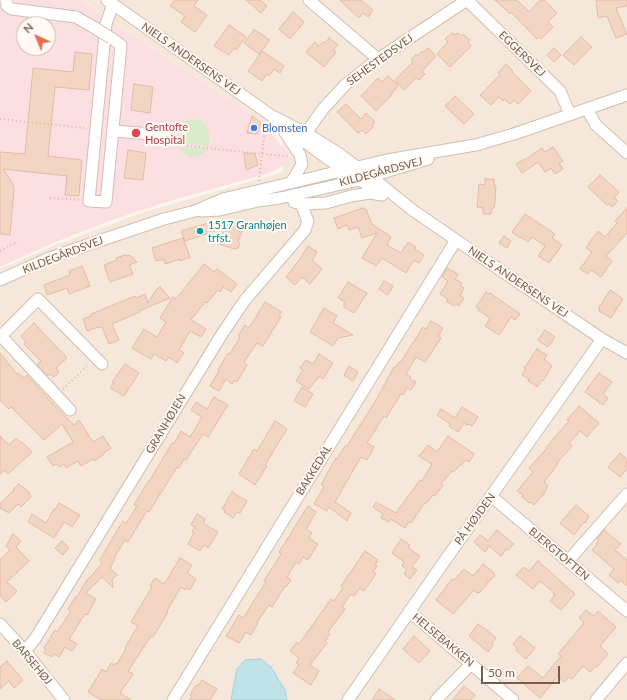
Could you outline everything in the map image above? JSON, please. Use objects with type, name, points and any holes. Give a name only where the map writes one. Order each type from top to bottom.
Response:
[{"type":"street","points":[[6,0],[7,6],[12,9],[76,17],[94,28],[111,38],[121,45],[106,202],[89,201],[95,129],[106,24],[110,2]]},
{"type":"street","points":[[309,0],[378,59]]},
{"type":"street","name":"SEHESTEDSVEJ","points":[[301,140],[323,109],[346,84],[378,59],[467,0]]},
{"type":"street","name":"EGGERSVEJ","points":[[467,0],[560,91],[570,114]]},
{"type":"street","name":"NIELS ANDERSENS VEJ","points":[[110,2],[274,117],[301,140],[344,170],[411,209]]},
{"type":"street","name":"KILDEGÅRDSVEJ","points":[[195,211],[220,210],[359,180],[514,134],[627,95]]},
{"type":"street","points":[[587,109],[596,125],[627,153]]},
{"type":"street","points":[[274,117],[301,140],[300,155],[302,164],[291,183]]},
{"type":"street","points":[[113,131],[165,139]]},
{"type":"street","name":"NIELS ANDERSENS VEJ","points":[[301,140],[357,167],[411,209],[602,338],[627,353]]},
{"type":"street","name":"KILDEGÅRDSVEJ","points":[[0,280],[87,245],[164,219],[195,211],[223,199],[387,160],[481,144]]},
{"type":"street","name":"KILDEGÅRDSVEJ","points":[[280,198],[301,204],[326,202],[370,193],[388,196]]},
{"type":"street","name":"GRANHØJEN","points":[[26,651],[35,639],[222,334],[245,300],[305,230],[308,221],[301,204]]},
{"type":"street","name":"BAKKEDAL","points":[[173,700],[456,240]]},
{"type":"street","points":[[70,410],[0,336],[38,299],[98,361]]},
{"type":"street","name":"PÅ HØJDEN","points":[[348,700],[602,338]]},
{"type":"street","points":[[568,561],[627,494]]},
{"type":"street","name":"BJERGTOFTEN","points":[[491,496],[627,611]]},
{"type":"street","name":"HELSEBAKKEN","points":[[409,611],[513,700]]},
{"type":"street","name":"BARSEHØJ","points":[[0,624],[26,651],[62,700]]},
{"type":"street","points":[[596,700],[627,663]]},
{"type":"street","points":[[436,700],[470,664]]},
{"type":"path","points":[[258,190],[265,128],[274,117]]},
{"type":"path","points":[[0,119],[95,129]]},
{"type":"path","points":[[165,139],[221,149],[290,156],[302,164]]},
{"type":"path","points":[[50,198],[89,201]]},
{"type":"path","points":[[0,251],[18,242]]},
{"type":"path","points":[[56,395],[98,361]]},
{"type":"shaded area","name":"Gentofte Hospital","points":[[0,0],[82,0],[263,123],[287,153],[289,162],[270,173],[173,200],[115,219],[53,243],[0,267]]},
{"type":"shaded area","points":[[83,0],[627,0],[627,700],[0,700],[0,269],[55,245],[144,212],[283,172],[282,136]]},
{"type":"green space","points":[[187,120],[200,120],[206,125],[209,132],[209,146],[179,143],[182,126]]},
{"type":"green space","points":[[179,147],[208,149],[200,156],[191,157],[183,154]]},
{"type":"water","points":[[261,659],[271,667],[285,690],[287,700],[231,700],[237,669],[245,660]]},
{"type":"building","points":[[175,0],[198,0],[194,6],[207,15],[195,32],[181,22],[185,16],[170,6]]},
{"type":"building","points":[[246,0],[260,0],[267,6],[261,13]]},
{"type":"building","points":[[340,0],[361,0],[373,10],[368,17],[363,13],[359,18]]},
{"type":"building","points":[[495,0],[517,0],[529,12],[540,0],[544,0],[557,13],[548,22],[553,27],[541,39],[539,37],[537,39],[511,12],[510,14]]},
{"type":"building","points":[[596,0],[627,0],[627,6],[616,8],[627,34],[616,38],[607,16],[598,18]]},
{"type":"building","points":[[293,12],[304,22],[290,39],[279,29]]},
{"type":"building","points":[[229,25],[246,37],[236,50],[234,48],[229,55],[214,46]]},
{"type":"building","points":[[254,30],[270,40],[259,54],[244,43]]},
{"type":"building","points":[[452,33],[455,35],[458,33],[461,36],[463,34],[470,40],[468,42],[471,46],[450,67],[437,54],[448,42],[445,39]]},
{"type":"building","points":[[581,37],[592,47],[574,65],[563,55]]},
{"type":"building","points":[[329,38],[338,45],[333,50],[336,52],[324,67],[306,52],[315,42],[319,46],[323,42],[325,43]]},
{"type":"building","points":[[428,48],[436,56],[422,71],[425,74],[419,80],[416,78],[404,90],[395,80],[413,62],[411,60],[416,54],[418,56],[422,51],[424,52]]},
{"type":"building","points":[[554,48],[561,55],[554,62],[547,55]]},
{"type":"building","points":[[262,51],[284,66],[280,73],[274,69],[269,76],[267,74],[262,81],[248,71]]},
{"type":"building","points":[[75,52],[92,54],[89,90],[55,87],[48,156],[82,160],[79,196],[65,195],[67,176],[3,169],[13,184],[14,189],[10,235],[0,234],[0,152],[25,154],[33,68],[73,72]]},
{"type":"building","points":[[506,64],[531,91],[518,104],[514,100],[510,104],[504,99],[503,101],[499,97],[491,105],[480,95],[500,75],[498,73]]},
{"type":"building","points":[[388,76],[398,85],[390,97],[376,111],[361,96],[378,78],[382,82]]},
{"type":"building","points":[[134,84],[153,87],[150,113],[131,110]]},
{"type":"building","points":[[455,96],[474,114],[464,124],[445,106]]},
{"type":"building","points":[[346,104],[361,119],[366,113],[375,122],[372,125],[373,127],[366,134],[362,130],[358,133],[337,112]]},
{"type":"building","name":"Blomsten","points":[[252,116],[261,123],[257,134],[247,133]]},
{"type":"building","points":[[553,147],[563,161],[559,163],[563,169],[555,174],[551,168],[545,172],[538,162],[522,173],[516,164],[542,148],[545,152]]},
{"type":"building","points":[[128,150],[146,153],[143,180],[124,178]]},
{"type":"building","points":[[244,153],[255,154],[258,165],[246,170]]},
{"type":"building","points":[[600,175],[619,192],[614,198],[618,201],[612,207],[609,204],[607,205],[588,187]]},
{"type":"building","points":[[485,179],[494,179],[494,185],[496,186],[494,208],[492,208],[491,214],[483,214],[483,208],[477,207],[479,184],[485,185]]},
{"type":"building","points":[[363,208],[366,209],[372,224],[391,237],[387,245],[401,253],[408,242],[424,255],[419,263],[414,260],[406,273],[382,258],[376,266],[362,258],[377,233],[362,238],[358,227],[349,230],[347,225],[338,229],[334,218]]},
{"type":"building","points":[[627,208],[627,233],[606,256],[612,261],[601,277],[591,270],[588,274],[580,269],[592,252],[586,248],[591,240],[598,231],[605,237],[617,223],[615,221]]},
{"type":"building","points":[[525,214],[555,234],[552,238],[562,245],[549,263],[538,256],[545,246],[532,237],[528,242],[512,232]]},
{"type":"building","points":[[226,220],[241,224],[241,226],[244,227],[238,241],[240,243],[238,248],[234,249],[219,244]]},
{"type":"building","points":[[212,222],[215,231],[185,241],[181,231]]},
{"type":"building","points":[[504,236],[511,241],[507,248],[499,243]]},
{"type":"building","points":[[183,238],[190,257],[165,264],[164,259],[156,261],[152,248]]},
{"type":"building","points":[[308,246],[317,252],[312,260],[322,269],[310,284],[302,277],[295,285],[286,277]]},
{"type":"building","points":[[125,255],[130,255],[137,262],[129,265],[133,274],[110,282],[104,265]]},
{"type":"building","points":[[204,264],[214,272],[217,269],[237,284],[231,292],[223,287],[220,292],[218,290],[207,303],[205,302],[191,320],[206,329],[201,337],[190,331],[179,350],[184,353],[177,363],[169,357],[166,361],[154,354],[151,359],[132,348],[144,329],[157,337],[166,322],[160,318],[173,297],[176,299]]},
{"type":"building","points":[[82,266],[90,286],[69,294],[67,288],[47,295],[44,285],[70,275],[69,271]]},
{"type":"building","points":[[447,268],[458,274],[455,279],[462,283],[460,286],[464,288],[460,296],[464,298],[459,306],[456,304],[454,306],[446,301],[448,299],[440,294],[448,281],[442,277]]},
{"type":"building","points":[[384,281],[393,286],[388,295],[379,289]]},
{"type":"building","points":[[348,282],[367,293],[354,313],[344,307],[344,301],[338,298]]},
{"type":"building","points":[[160,287],[170,298],[112,324],[119,340],[109,344],[102,327],[87,331],[83,319],[91,316],[91,314],[135,296],[136,298],[145,294],[148,303],[156,290]]},
{"type":"building","points":[[610,290],[623,299],[611,318],[598,309]]},
{"type":"building","points":[[486,292],[489,294],[490,293],[520,314],[515,320],[511,317],[499,335],[485,326],[490,318],[476,307]]},
{"type":"building","points":[[265,302],[282,312],[279,316],[281,317],[263,346],[257,343],[244,362],[247,365],[237,382],[234,380],[232,384],[226,379],[219,391],[210,386],[228,353],[230,354],[240,337],[238,336],[245,325],[249,328]]},
{"type":"building","points":[[324,308],[337,316],[333,323],[353,335],[338,338],[333,346],[310,332]]},
{"type":"building","points":[[431,321],[443,328],[438,336],[441,338],[425,362],[416,357],[406,374],[411,377],[410,379],[416,382],[411,390],[407,388],[403,395],[401,394],[386,418],[384,416],[367,443],[374,447],[367,460],[361,457],[335,502],[351,513],[347,521],[329,507],[327,511],[314,504],[324,487],[321,485],[336,458],[337,459],[345,446],[347,446],[376,400],[394,367],[395,368],[399,362],[400,363],[423,327],[426,329]]},
{"type":"building","points":[[34,323],[67,358],[56,368],[59,372],[54,377],[50,374],[48,376],[37,365],[41,361],[24,344],[26,342],[21,336]]},
{"type":"building","points":[[545,330],[555,337],[548,347],[538,340]]},
{"type":"building","points":[[537,349],[547,355],[544,359],[552,366],[543,381],[542,380],[537,387],[528,381],[529,379],[522,375],[526,369],[524,368]]},
{"type":"building","points":[[0,353],[17,374],[18,373],[24,378],[27,375],[74,425],[79,420],[93,442],[103,436],[111,448],[94,461],[93,459],[81,466],[78,461],[66,468],[64,464],[59,467],[57,464],[53,466],[47,457],[73,442],[62,424],[44,440],[11,407],[9,409],[0,400]]},
{"type":"building","points":[[319,354],[333,363],[323,379],[319,376],[309,389],[296,381],[303,370],[300,368],[306,360],[313,364]]},
{"type":"building","points":[[125,364],[139,373],[124,396],[110,388],[114,382],[112,382]]},
{"type":"building","points":[[349,366],[358,372],[353,381],[344,375]]},
{"type":"building","points":[[599,373],[612,382],[603,394],[608,398],[603,405],[585,392]]},
{"type":"building","points":[[302,387],[313,394],[305,407],[294,401]]},
{"type":"building","points":[[214,397],[228,405],[208,437],[203,434],[186,460],[184,459],[179,468],[177,467],[128,542],[125,540],[110,568],[117,575],[112,579],[113,588],[102,577],[86,593],[96,599],[87,615],[85,614],[69,639],[77,644],[72,651],[65,647],[59,657],[54,654],[52,657],[44,653],[46,649],[44,648],[55,630],[57,632],[71,611],[68,609],[76,596],[77,597],[86,581],[102,564],[100,560],[115,534],[123,521],[126,524],[137,506],[134,505],[172,443],[174,444],[181,431],[190,437],[202,417],[191,410],[196,402],[207,409]]},
{"type":"building","points":[[579,406],[599,423],[587,437],[580,431],[569,443],[572,446],[557,463],[558,464],[544,482],[548,486],[543,495],[534,505],[530,502],[529,503],[522,497],[523,495],[517,491],[533,472],[529,468],[569,421],[567,420]]},
{"type":"building","points":[[462,407],[478,417],[472,426],[464,423],[458,432],[437,415],[441,409],[455,418]]},
{"type":"building","points":[[275,421],[287,429],[265,465],[267,466],[255,485],[239,474],[254,449],[257,451]]},
{"type":"building","points":[[0,436],[9,445],[16,438],[32,452],[8,474],[5,470],[0,474]]},
{"type":"building","points":[[448,436],[474,454],[469,462],[466,460],[453,472],[452,471],[441,484],[443,485],[435,496],[433,495],[428,502],[424,504],[411,523],[409,522],[405,528],[391,519],[389,522],[381,518],[383,514],[373,507],[376,502],[396,513],[420,480],[422,481],[432,464],[419,456],[428,445],[437,452]]},
{"type":"building","points":[[620,453],[627,459],[627,469],[620,477],[608,467]]},
{"type":"building","points":[[19,484],[30,493],[29,494],[31,497],[21,507],[18,504],[9,513],[0,508],[0,504]]},
{"type":"building","points":[[232,492],[247,501],[240,513],[237,512],[233,518],[222,509]]},
{"type":"building","points":[[59,503],[80,515],[72,527],[64,522],[54,538],[28,522],[32,514],[46,523]]},
{"type":"building","points":[[576,505],[589,516],[574,535],[560,523]]},
{"type":"building","points":[[308,506],[316,512],[306,529],[312,533],[309,538],[318,544],[308,560],[303,557],[299,564],[296,562],[287,577],[291,580],[286,587],[285,586],[272,607],[269,605],[257,622],[258,623],[251,635],[246,632],[239,643],[226,636],[239,615],[243,618],[266,582],[264,581],[281,554],[279,552]]},
{"type":"building","points":[[197,514],[205,519],[203,523],[218,532],[208,548],[204,545],[200,551],[188,544],[194,533],[192,532],[195,527],[191,525]]},
{"type":"building","points":[[497,530],[514,544],[508,550],[506,549],[501,556],[489,546],[485,552],[474,542],[480,535],[488,541]]},
{"type":"building","points":[[604,530],[621,544],[615,550],[627,560],[627,586],[620,580],[618,583],[609,575],[614,569],[592,550],[597,545],[596,544],[599,540],[597,539]]},
{"type":"building","points":[[13,534],[21,541],[16,547],[29,561],[7,582],[17,591],[6,602],[0,595],[0,560],[10,550],[6,546]]},
{"type":"building","points":[[401,539],[410,545],[408,548],[420,556],[412,567],[417,570],[410,579],[404,574],[407,569],[402,566],[404,562],[392,553]]},
{"type":"building","points":[[62,541],[69,548],[63,555],[55,548]]},
{"type":"building","points":[[365,551],[378,560],[375,565],[377,566],[373,572],[376,574],[364,591],[360,588],[354,596],[351,594],[342,607],[345,609],[328,632],[330,634],[325,641],[327,643],[310,665],[319,671],[311,685],[293,673],[299,665],[296,663],[299,658],[290,651],[297,642],[299,644],[331,599],[334,601],[343,588],[341,586]]},
{"type":"building","points":[[180,558],[192,565],[187,573],[196,579],[190,590],[187,588],[185,590],[181,587],[153,637],[151,636],[128,671],[133,674],[120,693],[131,700],[101,700],[88,692],[102,669],[106,672],[111,663],[115,665],[116,663],[117,664],[126,649],[125,648],[138,626],[131,622],[152,587],[150,586],[155,578],[164,584]]},
{"type":"building","points":[[538,561],[575,594],[561,610],[550,601],[555,595],[553,594],[554,593],[540,581],[533,589],[516,575],[524,567],[529,571]]},
{"type":"building","points":[[483,564],[495,575],[479,593],[474,590],[453,614],[436,600],[452,579],[454,580],[464,569],[473,576]]},
{"type":"building","points":[[586,610],[594,616],[598,611],[616,627],[600,646],[608,654],[597,667],[596,666],[590,672],[583,666],[572,679],[569,677],[564,682],[558,676],[540,698],[517,678],[528,666],[543,678],[561,656],[558,654],[584,623],[579,618]]},
{"type":"building","points":[[478,624],[496,638],[488,652],[469,636]]},
{"type":"building","points":[[414,636],[430,651],[419,663],[403,649]]},
{"type":"building","points":[[520,636],[535,648],[526,659],[516,650],[517,648],[513,644]]},
{"type":"building","points":[[7,661],[23,680],[14,688],[9,681],[0,689],[0,667]]},
{"type":"building","points":[[202,680],[217,689],[210,700],[189,700],[192,696],[190,695],[196,685],[198,686]]},
{"type":"building","points":[[464,686],[475,695],[471,700],[452,700]]},
{"type":"building","points":[[379,689],[395,700],[372,700]]},
{"type":"place","name":"Blomsten","points":[[254,128]]},
{"type":"place","name":"Gentofte Hospital","points":[[136,133]]},
{"type":"place","name":"1517 Granhøjen trfst.","points":[[200,231]]}]
